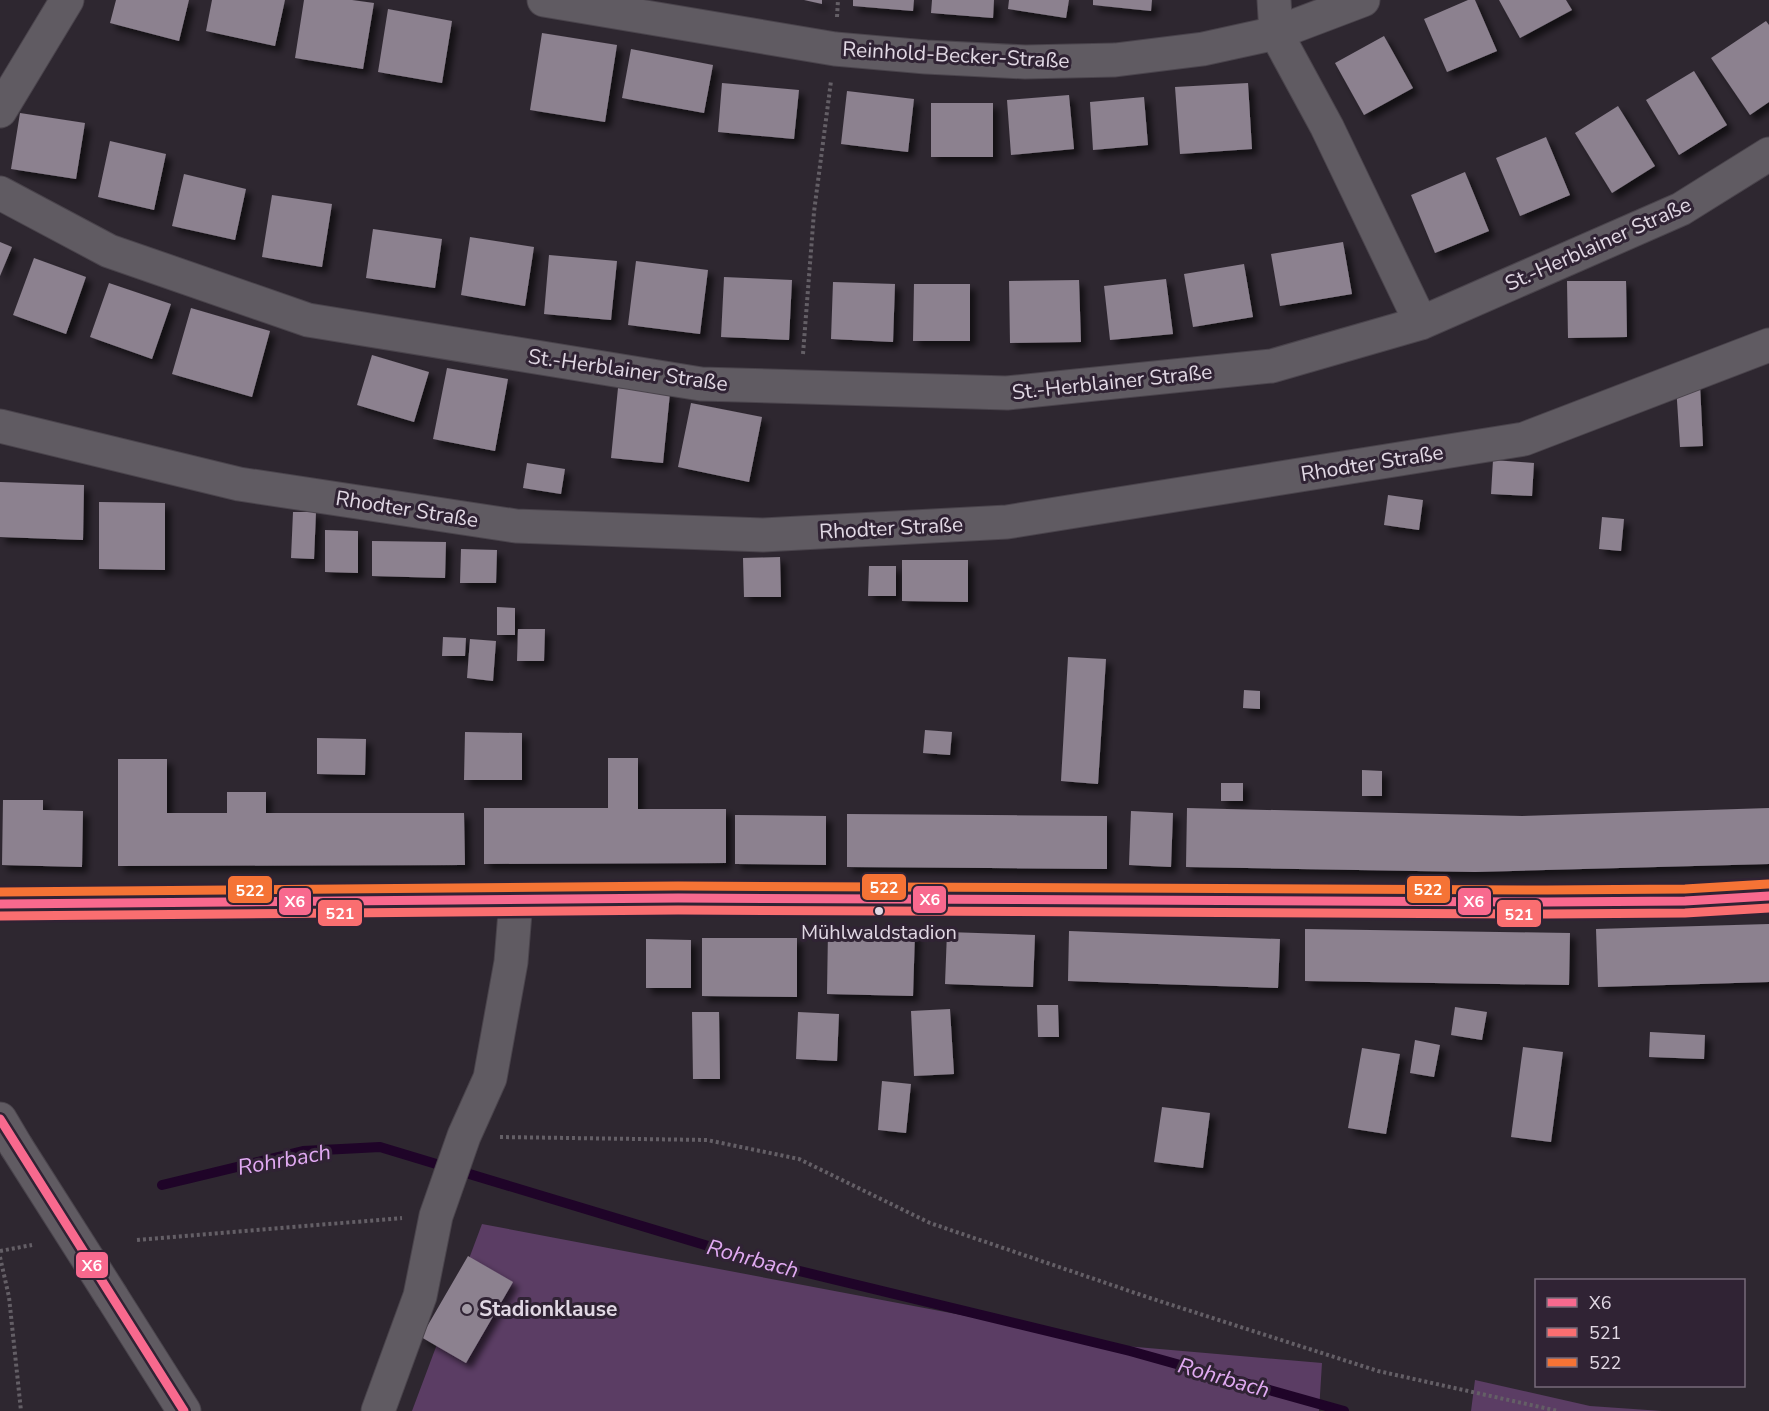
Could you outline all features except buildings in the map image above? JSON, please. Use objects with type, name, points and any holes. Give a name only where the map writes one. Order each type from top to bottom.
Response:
[{"type":"main road","points":[[0,904],[678,898],[1570,902],[1686,901],[1769,896]]},
{"type":"street","points":[[0,111],[67,0]]},
{"type":"street","name":"Reinhold-Becker-Straße","points":[[544,0],[835,49],[1025,62],[1115,60],[1203,49],[1276,33],[1363,0]]},
{"type":"street","points":[[1274,0],[1276,33],[1327,128],[1421,323]]},
{"type":"street","name":"St.-Herblainer Straße","points":[[0,193],[109,252],[308,320],[701,384],[1007,393],[1272,366],[1421,323],[1681,209],[1769,154]]},
{"type":"street","name":"Rhodter Straße","points":[[0,426],[239,484],[516,526],[763,535],[1007,522],[1524,439],[1769,345]]},
{"type":"street","points":[[378,1411],[420,1296],[436,1216],[464,1136],[490,1078],[511,962],[516,900]]},
{"type":"street","points":[[0,1119],[184,1411]]},
{"type":"path","points":[[800,387],[814,212],[835,49],[838,0]]},
{"type":"path","points":[[464,1136],[707,1140],[799,1159],[930,1223],[1150,1298],[1378,1371],[1558,1411]]},
{"type":"path","points":[[137,1240],[436,1216]]},
{"type":"path","points":[[0,1251],[32,1245]]},
{"type":"path","points":[[0,1257],[9,1297],[21,1411]]},
{"type":"shaded area","points":[[482,1224],[1125,1346],[1322,1363],[1319,1411],[412,1411]]},
{"type":"shaded area","points":[[1475,1380],[1590,1406],[1662,1411],[1471,1411]]},
{"type":"waterway","name":"Rohrbach","points":[[162,1185],[303,1151],[380,1147],[758,1261],[1130,1351],[1344,1411]]},
{"type":"transit line","name":"522","points":[[0,892],[678,886],[1547,890],[1685,889],[1768,884]]},
{"type":"transit line","name":"X6","points":[[0,904],[678,898],[1547,902],[1685,901],[1769,896]]},
{"type":"transit line","name":"521","points":[[0,916],[678,910],[1547,914],[1685,913],[1769,908]]},
{"type":"transit line","name":"X6","points":[[0,1119],[184,1411]]},
{"type":"place","name":"Mühlwaldstadion","points":[[879,911]]},
{"type":"place","name":"Stadionklause","points":[[467,1309]]}]
